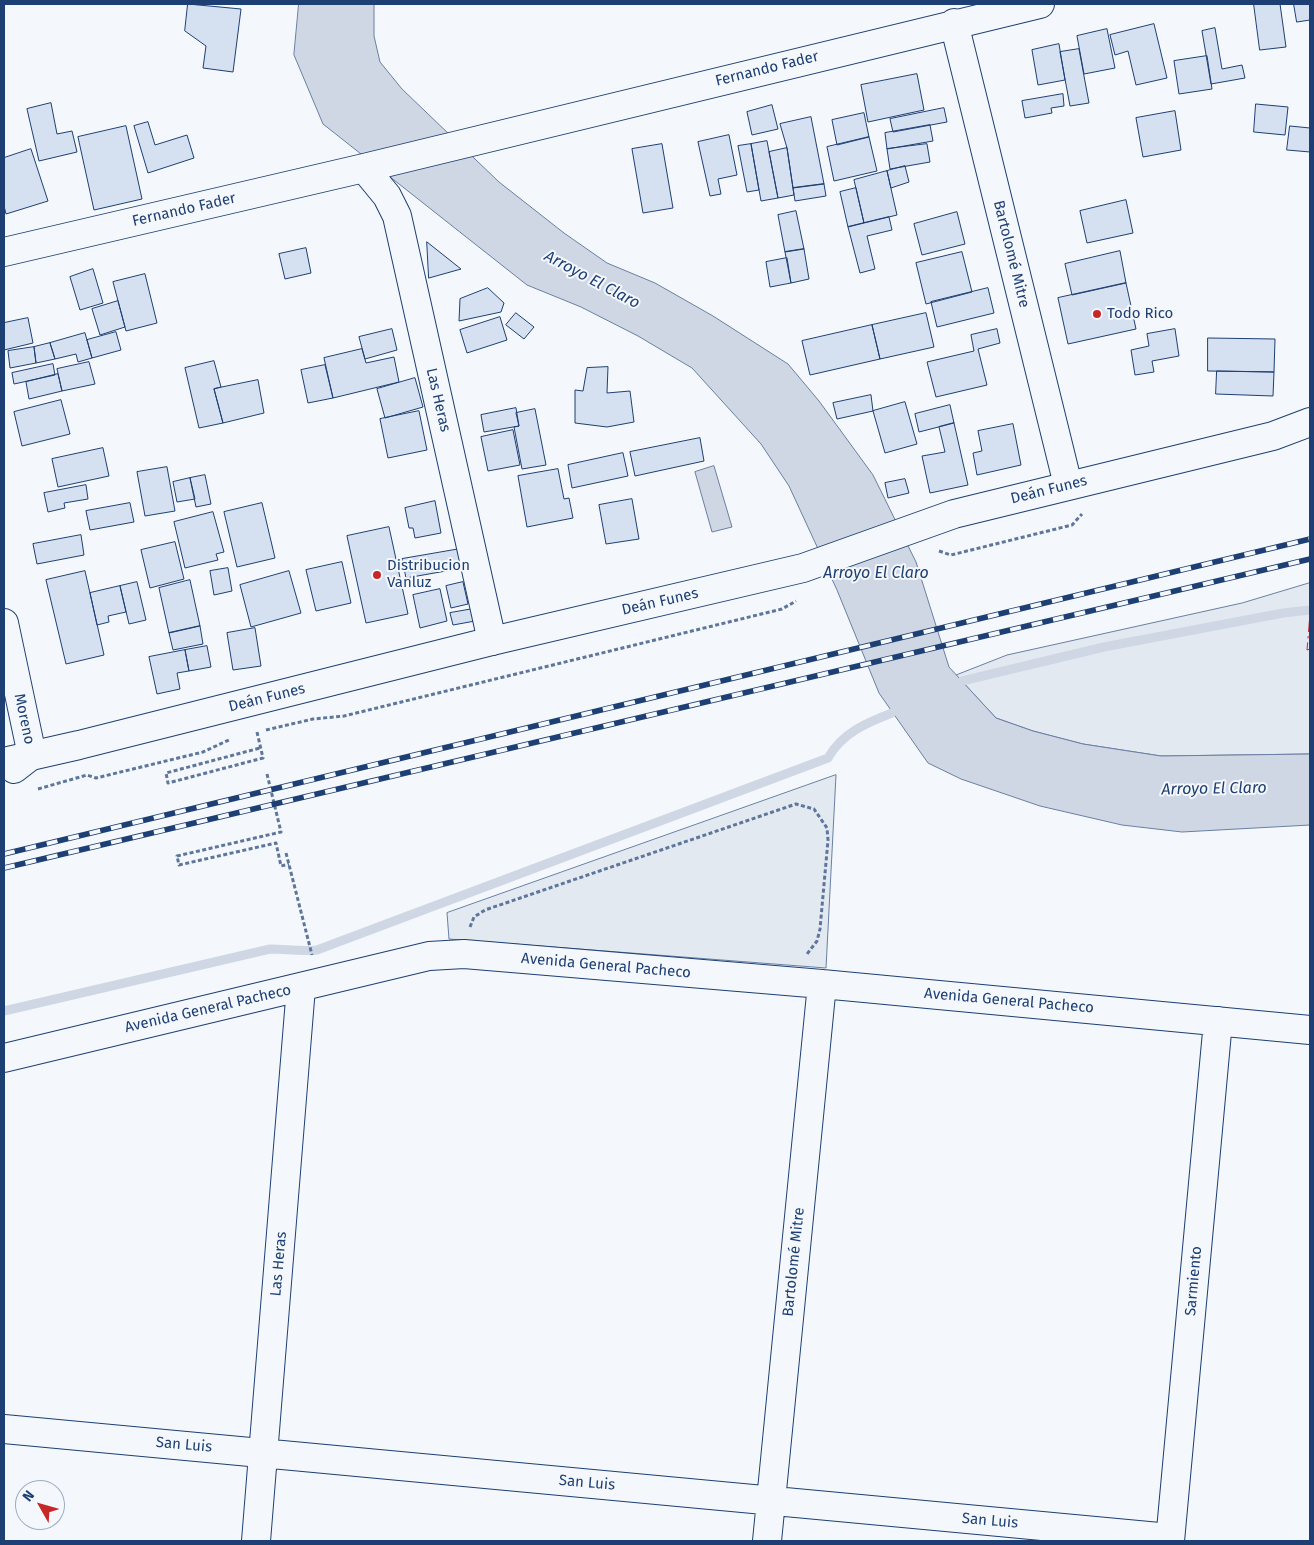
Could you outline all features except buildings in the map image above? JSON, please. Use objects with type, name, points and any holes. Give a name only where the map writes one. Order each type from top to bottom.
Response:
[{"type":"street","name":"Fernando Fader","points":[[4,252],[364,168],[954,23],[1040,4]]},
{"type":"street","name":"Bartolomé Mitre","points":[[954,23],[1068,485]]},
{"type":"street","name":"Las Heras","points":[[364,168],[387,196],[398,216],[492,641]]},
{"type":"street","name":"Deán Funes","points":[[4,762],[79,746],[492,641],[803,568],[954,514],[1273,436],[1310,422]]},
{"type":"street","name":"Moreno","points":[[4,623],[32,755]]},
{"type":"street","points":[[4,775],[32,755]]},
{"type":"street","name":"Avenida General Pacheco","points":[[4,1058],[429,956],[464,954],[822,984],[1310,1030]]},
{"type":"street","name":"Bartolomé Mitre","points":[[768,1541],[822,984]]},
{"type":"street","name":"Las Heras","points":[[256,1541],[263,1452],[310,985]]},
{"type":"street","name":"Sarmiento","points":[[1170,1540],[1218,1021]]},
{"type":"street","name":"San Luis","points":[[4,1430],[263,1452],[1170,1540]]},
{"type":"path","points":[[250,733],[313,718],[353,714],[782,609],[804,596]]},
{"type":"path","points":[[256,732],[263,758],[168,782],[166,773],[260,748]]},
{"type":"path","points":[[31,791],[87,776],[96,778],[203,752],[235,736]]},
{"type":"path","points":[[267,774],[281,832],[177,856],[179,865],[276,843],[281,866],[289,864]]},
{"type":"path","points":[[464,954],[469,928],[474,917],[485,910],[796,804],[814,809],[827,828],[828,840],[820,929],[817,941],[805,955]]},
{"type":"path","points":[[286,853],[310,985]]},
{"type":"shaded area","points":[[1310,583],[1310,754],[1161,756],[1083,744],[1033,731],[996,718],[956,675],[1007,655],[1242,603]]},
{"type":"shaded area","points":[[836,775],[826,968],[449,939],[447,913]]},
{"type":"water","name":"Arroyo El Claro","points":[[299,4],[374,4],[374,36],[380,62],[402,89],[499,182],[564,233],[607,263],[655,283],[713,316],[788,364],[819,401],[873,475],[916,562],[949,667],[996,718],[1033,731],[1083,744],[1161,756],[1310,754],[1310,825],[1182,832],[1122,825],[1040,806],[961,779],[928,763],[879,693],[837,590],[789,486],[761,444],[692,368],[638,336],[581,307],[527,285],[323,124],[294,55]]},
{"type":"water","points":[[714,466],[732,527],[712,532],[695,472]]},
{"type":"waterway","points":[[962,681],[1104,647],[1283,613],[1310,610]]},
{"type":"waterway","points":[[4,1011],[270,949],[317,950],[828,758],[848,735],[864,725],[892,713]]},
{"type":"railway","points":[[4,854],[1310,539]]},
{"type":"railway","points":[[4,868],[1310,559]]},
{"type":"power","points":[[1310,614],[1307,650],[1310,649]]},
{"type":"place","name":"Todo Rico","points":[[1097,314]]},
{"type":"place","name":"Distribucion Vanluz","points":[[377,575]]}]
